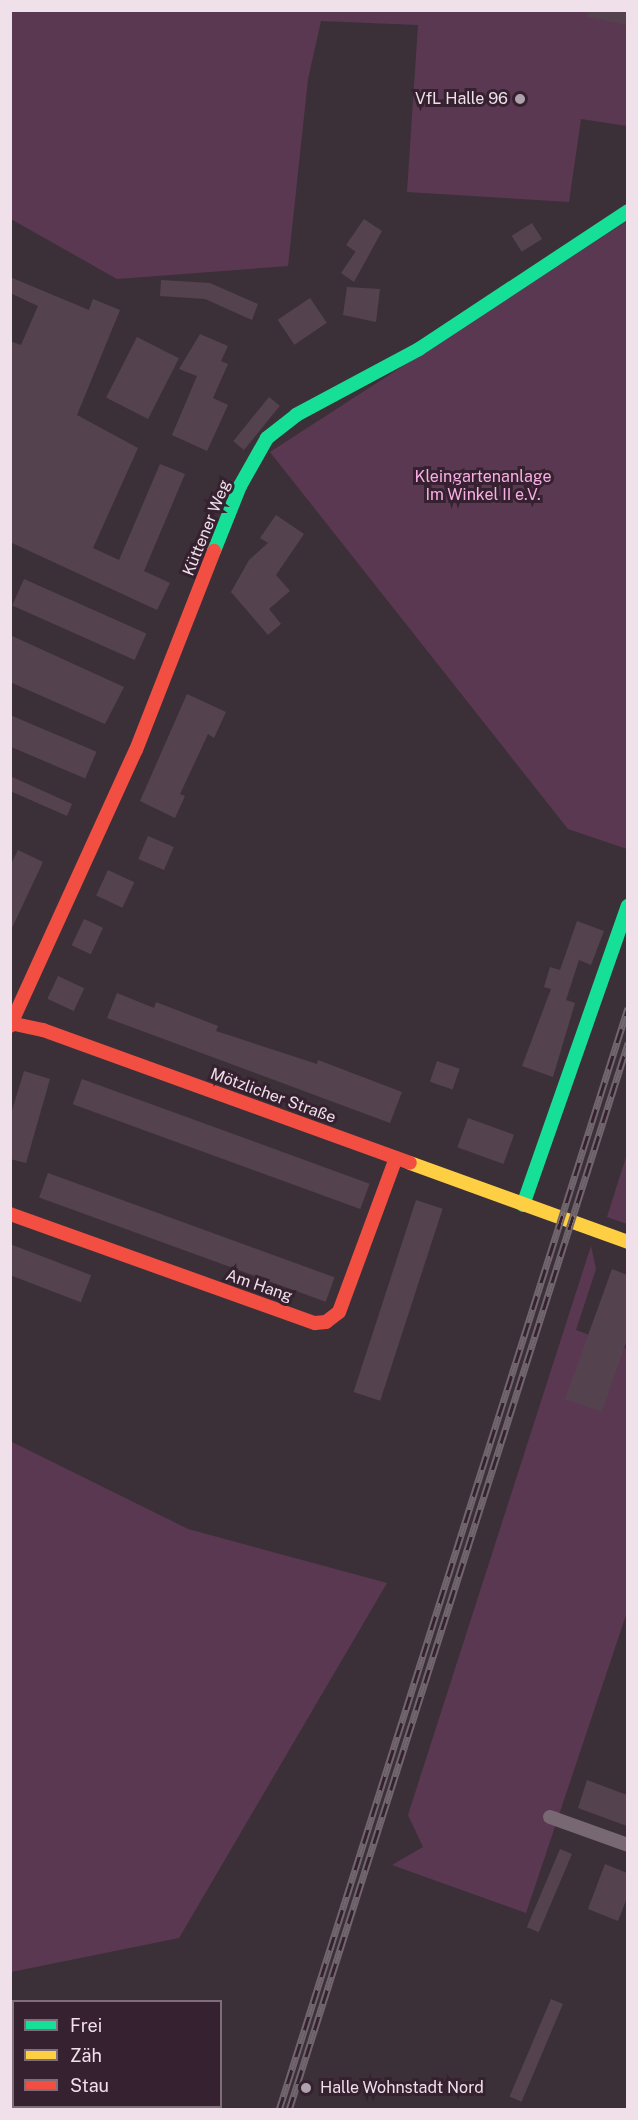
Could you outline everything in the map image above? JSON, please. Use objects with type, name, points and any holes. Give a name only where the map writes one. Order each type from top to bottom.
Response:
[{"type":"street","name":"Küttener Weg","points":[[11,1024],[136,750],[240,486],[267,438],[296,414],[419,349],[627,211]]},
{"type":"street","points":[[523,1205],[627,906]]},
{"type":"street","name":"Mötzlicher Straße","points":[[11,1024],[43,1030],[627,1242]]},
{"type":"street","name":"Am Hang","points":[[10,1214],[315,1323],[326,1322],[339,1312],[396,1158]]},
{"type":"street","points":[[550,1817],[627,1845]]},
{"type":"green space","points":[[11,11],[627,11],[627,126],[581,119],[569,202],[407,192],[418,25],[321,21],[308,79],[288,266],[117,279],[11,219]]},
{"type":"green space","name":"Kleingartenanlage Im Winkel II e.V.","points":[[627,221],[627,849],[568,829],[270,452]]},
{"type":"green space","points":[[627,1154],[628,1224],[607,1217]]},
{"type":"green space","points":[[591,1246],[596,1269],[576,1330],[627,1349],[627,1612],[526,1913],[392,1865],[423,1847],[408,1815]]},
{"type":"green space","points":[[10,1441],[188,1529],[387,1583],[179,1938],[11,1972]]},
{"type":"building","points":[[588,10],[627,10],[627,25],[587,17]]},
{"type":"building","points":[[364,219],[382,231],[354,282],[341,273],[356,252],[346,245]]},
{"type":"building","points":[[532,223],[542,239],[522,252],[512,236]]},
{"type":"building","points":[[10,277],[89,310],[93,299],[120,310],[77,415],[138,448],[93,548],[119,560],[160,464],[185,474],[144,571],[170,583],[157,610],[10,542],[10,341],[21,345],[38,306],[10,293]]},
{"type":"building","points":[[161,280],[210,283],[258,304],[252,320],[205,299],[160,296]]},
{"type":"building","points":[[347,287],[380,289],[376,322],[343,315]]},
{"type":"building","points":[[310,298],[327,323],[294,345],[278,320]]},
{"type":"building","points":[[200,334],[228,346],[221,361],[228,364],[213,398],[228,405],[207,451],[172,435],[197,376],[179,369]]},
{"type":"building","points":[[137,337],[179,358],[148,419],[106,398]]},
{"type":"building","points":[[269,397],[280,406],[244,450],[233,441]]},
{"type":"building","points":[[276,515],[304,534],[276,575],[290,591],[269,609],[281,624],[268,635],[231,592],[249,560],[268,543],[260,538]]},
{"type":"building","points":[[24,579],[146,634],[135,660],[12,605]]},
{"type":"building","points":[[10,635],[124,687],[105,724],[10,682]]},
{"type":"building","points":[[187,694],[226,712],[214,738],[208,734],[180,794],[185,796],[175,818],[140,801]]},
{"type":"building","points":[[10,715],[97,752],[85,778],[10,747]]},
{"type":"building","points":[[10,776],[72,804],[67,816],[10,791]]},
{"type":"building","points":[[148,836],[174,847],[164,870],[138,859]]},
{"type":"building","points":[[18,850],[43,862],[10,932],[10,866]]},
{"type":"building","points":[[108,870],[134,882],[122,908],[96,895]]},
{"type":"building","points":[[84,919],[103,928],[91,954],[72,945]]},
{"type":"building","points":[[577,921],[604,931],[591,965],[579,960],[566,1000],[575,1003],[553,1077],[522,1066],[551,989],[544,987],[550,967],[560,970]]},
{"type":"building","points":[[58,976],[84,988],[74,1011],[47,999]]},
{"type":"building","points":[[117,993],[154,1008],[156,1002],[218,1026],[216,1031],[317,1064],[318,1060],[402,1092],[390,1123],[107,1018]]},
{"type":"building","points":[[437,1061],[460,1069],[453,1090],[430,1082]]},
{"type":"building","points":[[24,1071],[50,1079],[26,1163],[10,1159],[10,1117]]},
{"type":"building","points":[[82,1079],[370,1184],[360,1209],[73,1104]]},
{"type":"building","points":[[468,1118],[514,1135],[503,1164],[457,1147]]},
{"type":"building","points":[[48,1173],[335,1277],[326,1302],[39,1197]]},
{"type":"building","points":[[416,1200],[443,1209],[380,1401],[354,1392]]},
{"type":"building","points":[[10,1244],[91,1275],[81,1302],[10,1275]]},
{"type":"building","points":[[612,1269],[627,1275],[627,1340],[602,1412],[565,1399]]},
{"type":"building","points":[[587,1780],[627,1795],[627,1826],[578,1808]]},
{"type":"building","points":[[560,1849],[572,1854],[539,1932],[527,1927]]},
{"type":"building","points":[[605,1864],[627,1873],[627,1898],[618,1921],[588,1909]]},
{"type":"building","points":[[551,1999],[563,2004],[522,2102],[510,2097]]},
{"type":"railway","points":[[279,2110],[628,1008]]},
{"type":"railway","points":[[289,2110],[628,1043]]},
{"type":"traffic: fast","points":[[214,551],[240,486],[267,438],[296,415],[419,349],[628,211]]},
{"type":"traffic: fast","points":[[523,1205],[628,906]]},
{"type":"traffic: slow","points":[[410,1163],[628,1242]]},
{"type":"traffic: jam","points":[[10,1026],[136,750],[214,551]]},
{"type":"traffic: jam","points":[[10,1023],[43,1030],[410,1163]]},
{"type":"traffic: jam","points":[[10,1214],[315,1323],[326,1322],[339,1312],[396,1158]]},
{"type":"place","name":"VfL Halle 96","points":[[520,99]]},
{"type":"place","name":"Halle Wohnstadt Nord","points":[[306,2088]]}]
